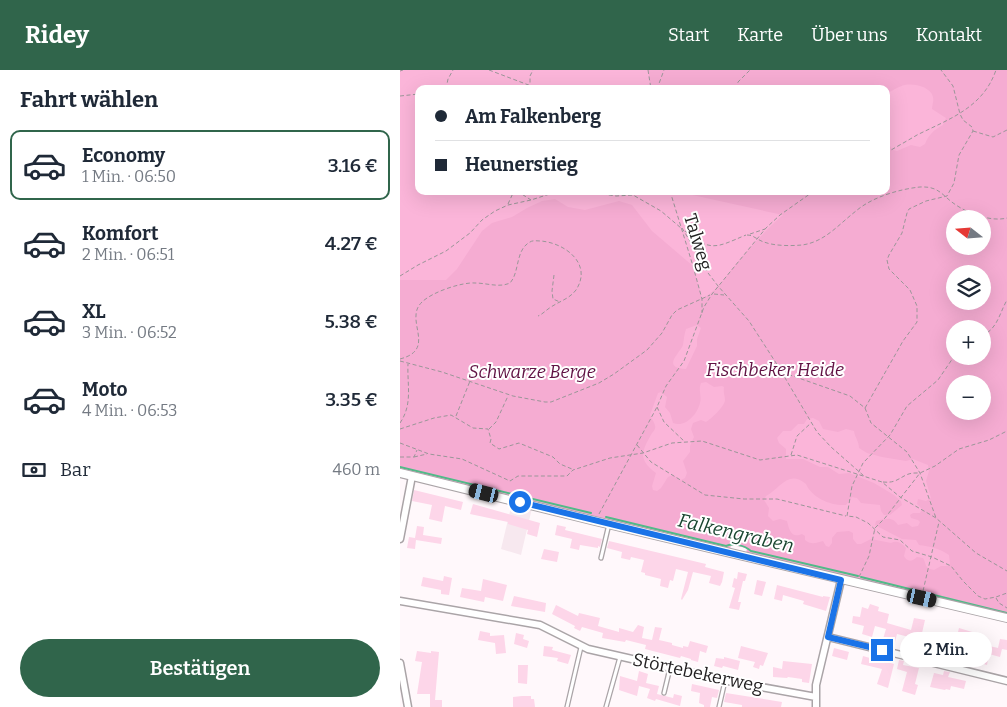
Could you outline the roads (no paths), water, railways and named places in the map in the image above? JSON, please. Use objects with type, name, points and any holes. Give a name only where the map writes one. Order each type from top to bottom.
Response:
[{"type":"street","points":[[400,473],[841,580],[1007,618]]},
{"type":"street","points":[[400,540],[412,476]]},
{"type":"street","points":[[816,707],[816,685],[841,580]]},
{"type":"street","name":"Störtebekerweg","points":[[400,601],[540,625],[588,649],[726,681],[816,697]]},
{"type":"street","points":[[828,637],[1007,681]]},
{"type":"street","points":[[400,663],[408,707]]},
{"type":"lane","points":[[601,558],[609,524]]},
{"type":"lane","points":[[567,707],[582,646]]},
{"type":"lane","points":[[606,707],[620,656]]},
{"type":"lane","points":[[664,693],[670,668]]},
{"type":"lane","points":[[719,707],[726,681]]},
{"type":"waterway","name":"Falkengraben","points":[[400,467],[591,513]]},
{"type":"waterway","name":"Falkengraben","points":[[606,517],[726,546],[739,545],[751,551],[858,576]]},
{"type":"waterway","name":"Falkengraben","points":[[861,577],[1007,613]]},
{"type":"park label","name":"Fischbeker Heide","points":[[775,370]]},
{"type":"park label","name":"Schwarze Berge","points":[[532,372]]}]
